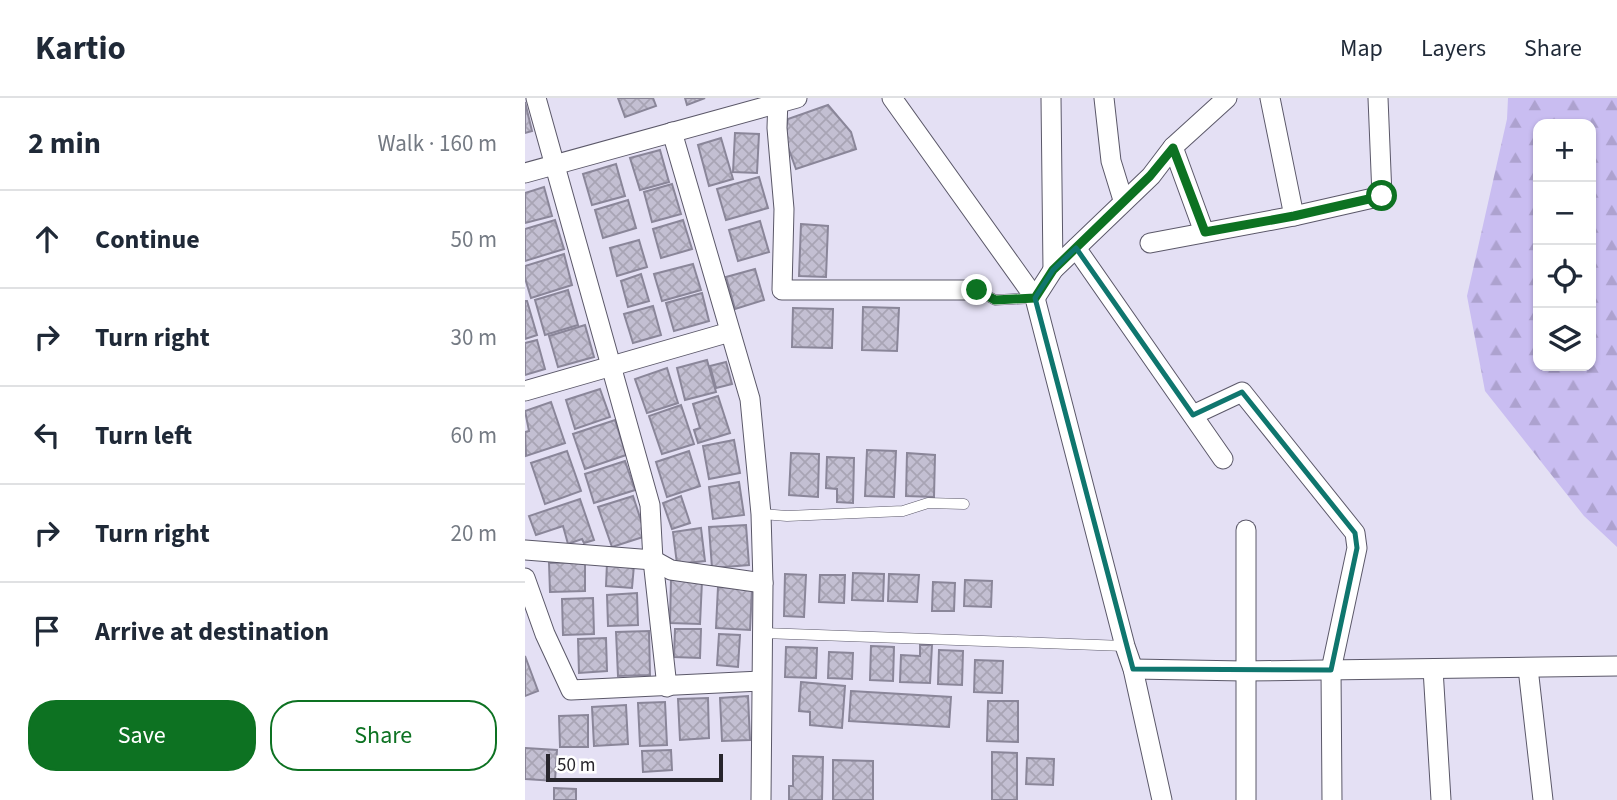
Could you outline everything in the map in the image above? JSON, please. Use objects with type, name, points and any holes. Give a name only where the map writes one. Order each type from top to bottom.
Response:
[{"type":"street","points":[[536,98],[650,505],[653,560],[667,687]]},
{"type":"street","points":[[892,98],[1035,298],[1133,669],[1162,800]]},
{"type":"street","points":[[1051,98],[1053,270]]},
{"type":"street","points":[[1104,98],[1111,161],[1123,200]]},
{"type":"street","points":[[1035,298],[1053,270],[1150,176],[1205,105],[1227,98]]},
{"type":"street","points":[[1270,98],[1294,216]]},
{"type":"street","points":[[1150,243],[1294,216],[1382,196],[1378,98]]},
{"type":"street","points":[[525,173],[784,100],[777,128],[784,209],[782,290],[977,290]]},
{"type":"street","points":[[672,132],[750,399],[761,514],[764,583],[761,800]]},
{"type":"street","points":[[1173,148],[1205,232]]},
{"type":"street","points":[[1076,248],[1223,459]]},
{"type":"street","points":[[525,391],[730,332]]},
{"type":"street","points":[[1193,415],[1242,392],[1355,533],[1357,548],[1331,670],[1332,800]]},
{"type":"street","points":[[1246,530],[1246,800]]},
{"type":"street","points":[[525,550],[653,560],[671,570],[764,583]]},
{"type":"street","points":[[525,578],[545,635],[571,690],[761,681]]},
{"type":"street","points":[[1133,669],[1244,671],[1617,666]]},
{"type":"street","points":[[1528,668],[1543,800]]},
{"type":"street","points":[[1433,669],[1441,800]]},
{"type":"lane","points":[[977,290],[995,300],[1035,298]]},
{"type":"lane","points":[[761,514],[787,516],[903,511],[928,503],[964,505]]},
{"type":"lane","points":[[763,633],[1125,646]]},
{"type":"highlighted area","points":[[1076,248],[1193,415],[1242,392],[1355,533],[1357,548],[1331,670],[1133,669],[1035,298],[1053,270]]},
{"type":"green space","points":[[1508,98],[1617,98],[1617,547],[1584,516],[1485,391],[1467,296],[1507,119]]},
{"type":"building","points":[[618,98],[653,98],[656,106],[625,117]]},
{"type":"building","points":[[685,98],[705,98],[687,105]]},
{"type":"building","points":[[525,102],[532,131],[525,133]]},
{"type":"building","points":[[828,105],[851,132],[856,149],[796,169],[784,136],[788,119]]},
{"type":"building","points":[[735,133],[759,134],[757,173],[733,172]]},
{"type":"building","points":[[721,138],[733,179],[709,186],[698,145]]},
{"type":"building","points":[[660,150],[669,182],[640,190],[630,158]]},
{"type":"building","points":[[616,164],[625,196],[592,205],[583,174]]},
{"type":"building","points":[[759,177],[768,208],[726,220],[717,189]]},
{"type":"building","points":[[672,184],[681,214],[652,222],[644,192]]},
{"type":"building","points":[[544,187],[552,216],[525,223],[525,193]]},
{"type":"building","points":[[628,200],[636,228],[603,238],[595,210]]},
{"type":"building","points":[[555,220],[564,249],[525,261],[525,229]]},
{"type":"building","points":[[683,220],[692,249],[661,258],[653,229]]},
{"type":"building","points":[[760,221],[769,252],[738,261],[729,230]]},
{"type":"building","points":[[801,224],[828,226],[826,277],[799,276]]},
{"type":"building","points":[[639,240],[647,267],[617,276],[610,248]]},
{"type":"building","points":[[564,254],[572,285],[531,298],[525,278],[525,266]]},
{"type":"building","points":[[693,264],[701,290],[662,301],[654,274]]},
{"type":"building","points":[[755,269],[764,300],[735,309],[726,277]]},
{"type":"building","points":[[641,274],[649,301],[628,307],[621,281]]},
{"type":"building","points":[[568,290],[578,325],[545,335],[535,300]]},
{"type":"building","points":[[702,293],[709,321],[674,331],[666,303]]},
{"type":"building","points":[[525,301],[537,335],[525,339]]},
{"type":"building","points":[[653,306],[661,335],[633,343],[624,314]]},
{"type":"building","points":[[863,307],[899,308],[897,351],[862,350]]},
{"type":"building","points":[[793,308],[833,309],[832,348],[792,347]]},
{"type":"building","points":[[585,325],[594,357],[558,367],[549,336]]},
{"type":"building","points":[[537,340],[545,369],[525,375],[525,343]]},
{"type":"building","points":[[707,360],[716,392],[685,400],[677,368]]},
{"type":"building","points":[[726,362],[732,384],[716,388],[710,366]]},
{"type":"building","points":[[667,368],[678,403],[647,413],[635,379]]},
{"type":"building","points":[[600,389],[610,417],[575,429],[566,400]]},
{"type":"building","points":[[718,396],[730,433],[698,443],[694,430],[700,428],[693,404]]},
{"type":"building","points":[[551,402],[565,443],[526,456],[525,432],[529,431],[525,411]]},
{"type":"building","points":[[681,405],[694,444],[662,454],[649,416]]},
{"type":"building","points":[[615,420],[626,455],[585,469],[573,434]]},
{"type":"building","points":[[734,440],[740,473],[709,479],[703,446]]},
{"type":"building","points":[[867,450],[896,451],[894,497],[865,496]]},
{"type":"building","points":[[567,451],[581,491],[545,504],[531,463]]},
{"type":"building","points":[[689,451],[700,486],[667,497],[656,462]]},
{"type":"building","points":[[791,453],[819,454],[818,497],[789,495]]},
{"type":"building","points":[[907,453],[935,455],[934,497],[906,496]]},
{"type":"building","points":[[827,457],[854,458],[853,503],[837,502],[837,489],[826,488]]},
{"type":"building","points":[[625,461],[635,490],[594,503],[585,474]]},
{"type":"building","points":[[739,482],[744,515],[713,519],[709,487]]},
{"type":"building","points":[[633,496],[646,536],[612,547],[598,507]]},
{"type":"building","points":[[681,496],[690,523],[672,529],[663,503]]},
{"type":"building","points":[[580,499],[594,540],[584,543],[582,539],[568,544],[563,526],[536,535],[529,516]]},
{"type":"building","points":[[746,525],[749,565],[712,568],[709,527]]},
{"type":"building","points":[[701,528],[705,561],[677,564],[673,532]]},
{"type":"building","points":[[585,562],[585,591],[550,592],[549,563]]},
{"type":"building","points":[[607,563],[634,565],[632,588],[606,586]]},
{"type":"building","points":[[853,573],[884,574],[883,601],[852,600]]},
{"type":"building","points":[[785,574],[806,575],[804,617],[784,616]]},
{"type":"building","points":[[889,574],[919,575],[917,602],[888,601]]},
{"type":"building","points":[[820,575],[845,575],[844,603],[819,602]]},
{"type":"building","points":[[671,579],[702,581],[700,624],[670,623]]},
{"type":"building","points":[[965,580],[992,581],[991,607],[964,606]]},
{"type":"building","points":[[933,582],[955,583],[954,611],[932,611]]},
{"type":"building","points":[[718,587],[752,589],[750,630],[716,628]]},
{"type":"building","points":[[637,593],[638,625],[608,626],[607,595]]},
{"type":"building","points":[[593,598],[594,634],[563,635],[562,599]]},
{"type":"building","points":[[675,629],[701,629],[700,658],[674,657]]},
{"type":"building","points":[[649,631],[650,675],[618,676],[616,632]]},
{"type":"building","points":[[719,634],[740,635],[738,667],[717,665]]},
{"type":"building","points":[[606,638],[607,671],[579,673],[578,639]]},
{"type":"building","points":[[920,645],[932,645],[930,683],[900,682],[901,655],[920,656]]},
{"type":"building","points":[[871,646],[894,647],[893,681],[870,680]]},
{"type":"building","points":[[786,647],[817,648],[816,678],[785,677]]},
{"type":"building","points":[[939,650],[963,651],[962,685],[938,684]]},
{"type":"building","points":[[829,652],[853,653],[852,679],[828,678]]},
{"type":"building","points":[[525,656],[538,691],[525,696]]},
{"type":"building","points":[[975,660],[1003,661],[1002,693],[974,692]]},
{"type":"building","points":[[801,682],[845,686],[842,728],[810,725],[810,712],[799,711]]},
{"type":"building","points":[[851,691],[951,697],[949,727],[849,721]]},
{"type":"building","points":[[748,696],[750,740],[722,741],[720,698]]},
{"type":"building","points":[[708,698],[709,738],[680,740],[678,699]]},
{"type":"building","points":[[988,701],[1018,701],[1018,742],[987,741]]},
{"type":"building","points":[[665,702],[667,745],[640,746],[638,703]]},
{"type":"building","points":[[626,705],[628,744],[594,746],[592,707]]},
{"type":"building","points":[[588,715],[588,747],[560,747],[559,716]]},
{"type":"building","points":[[525,748],[557,750],[555,781],[525,779]]},
{"type":"building","points":[[671,750],[672,770],[643,772],[642,751]]},
{"type":"building","points":[[992,752],[1017,753],[1017,800],[992,800]]},
{"type":"building","points":[[793,756],[823,757],[822,800],[789,800],[789,786],[793,786]]},
{"type":"building","points":[[1027,758],[1054,759],[1053,785],[1026,784]]},
{"type":"building","points":[[833,760],[873,761],[873,800],[833,800]]},
{"type":"building","points":[[554,788],[576,789],[576,800],[554,800]]},
{"type":"route","points":[[977,290],[995,300],[1035,298],[1053,270],[1150,176],[1173,148],[1205,232],[1382,196]]}]
